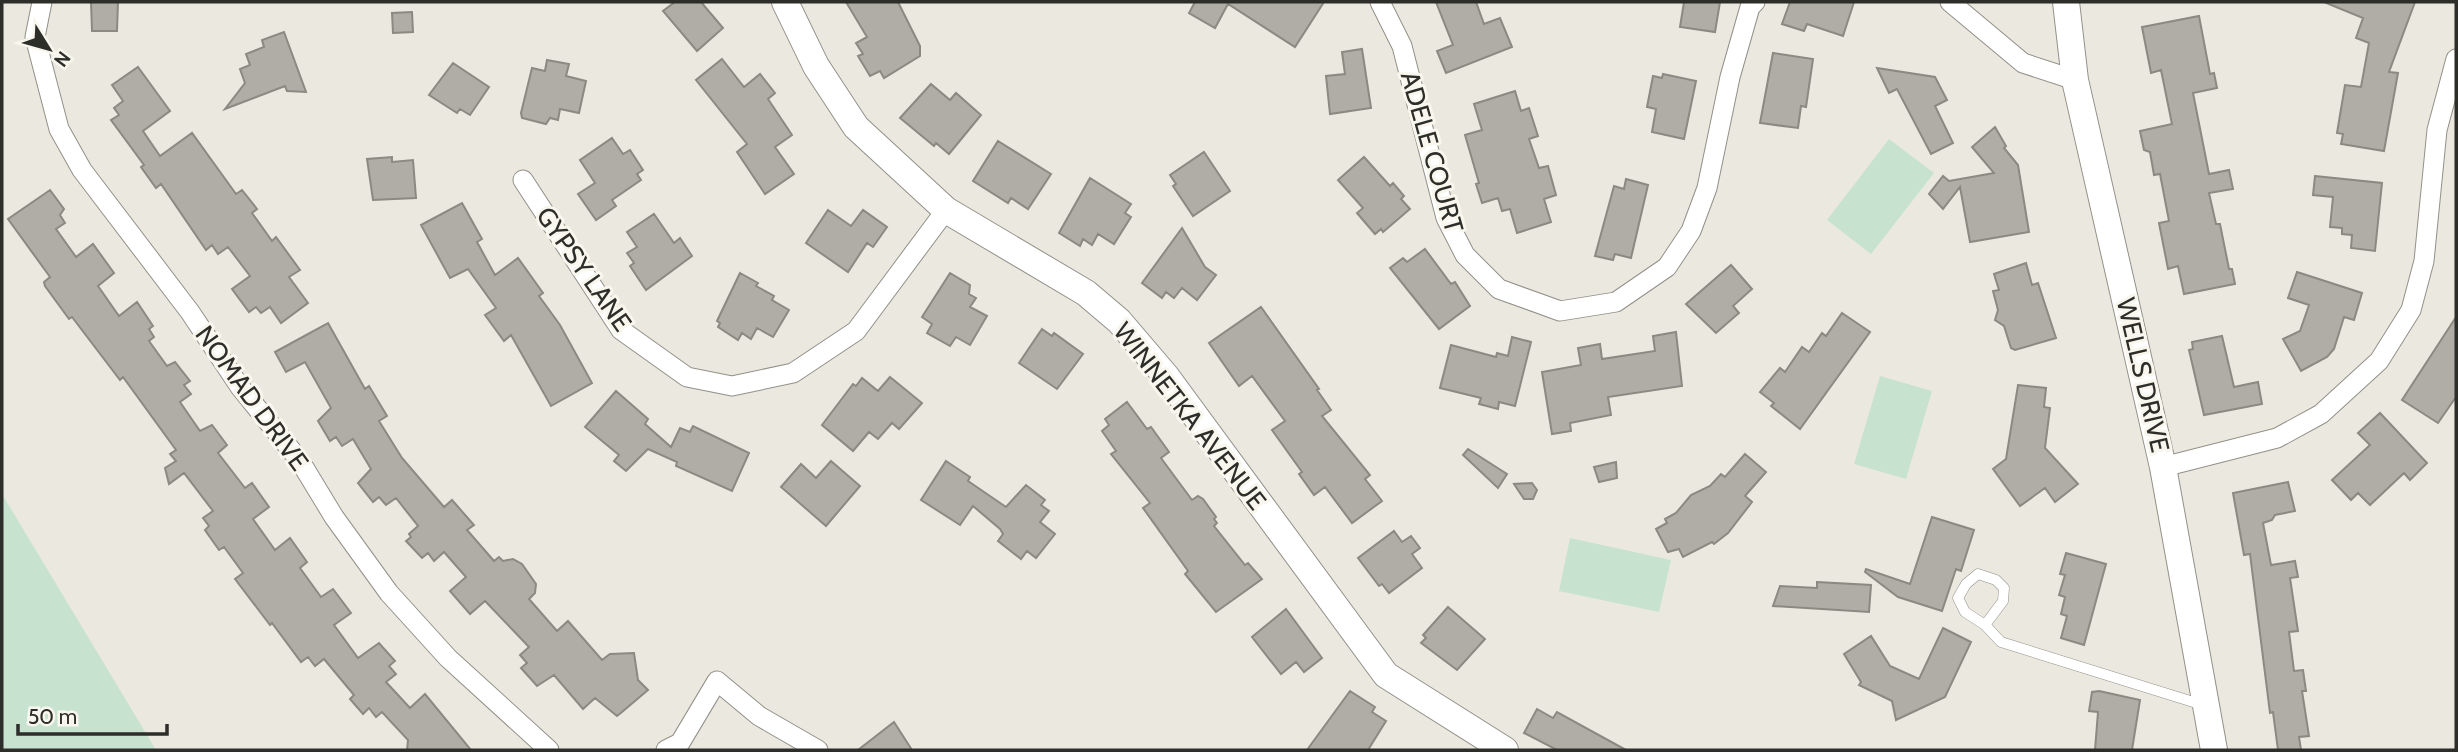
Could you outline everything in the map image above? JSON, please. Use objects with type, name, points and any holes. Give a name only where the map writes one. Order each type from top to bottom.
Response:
[{"type":"main road","name":"WINNETKA AVENUE","points":[[785,2],[816,66],[856,127],[946,210],[1086,293],[1119,321],[1160,368],[1386,675],[1476,742],[1505,750]]},
{"type":"main road","name":"WELLS DRIVE","points":[[2066,2],[2075,80],[2164,467],[2214,750]]},
{"type":"street","name":"NOMAD DRIVE","points":[[42,2],[35,37],[59,129],[82,170],[190,312],[240,387],[300,461],[334,517],[389,593],[448,657],[549,750]]},
{"type":"street","name":"ADELE COURT","points":[[1380,2],[1402,46],[1446,218],[1465,255],[1499,289],[1560,311],[1616,302],[1667,267],[1691,231],[1707,188],[1730,77],[1755,2]]},
{"type":"street","points":[[1950,2],[2023,63],[2075,80]]},
{"type":"street","points":[[2164,467],[2277,438],[2321,414],[2379,361],[2411,310],[2424,261],[2437,130],[2456,59]]},
{"type":"street","name":"GYPSY LANE","points":[[523,180],[621,330],[687,377],[732,386],[793,373],[856,331],[946,210]]},
{"type":"street","points":[[666,750],[680,743],[717,681],[760,716],[818,750]]},
{"type":"lane","points":[[1985,625],[2003,601],[2004,589],[1996,580],[1979,574],[1966,584],[1958,598],[1965,612],[1985,625],[2008,646],[2173,693],[2206,706]]},
{"type":"green space","points":[[1889,139],[1934,173],[1871,254],[1827,220]]},
{"type":"green space","points":[[1880,376],[1932,391],[1906,479],[1854,464]]},
{"type":"green space","points":[[2,494],[156,750],[2,750]]},
{"type":"green space","points":[[1570,538],[1671,560],[1659,612],[1559,591]]},
{"type":"building","points":[[91,2],[118,2],[117,31],[92,31]]},
{"type":"building","points":[[675,2],[701,2],[723,28],[697,51],[663,11]]},
{"type":"building","points":[[846,2],[898,2],[920,46],[920,56],[884,78],[880,71],[870,76],[858,56],[863,54],[856,43],[867,37]]},
{"type":"building","points":[[1195,2],[1324,2],[1295,47],[1228,4],[1215,28],[1189,13]]},
{"type":"building","points":[[1436,2],[1476,2],[1484,24],[1500,18],[1512,47],[1446,73],[1437,51],[1453,45]]},
{"type":"building","points":[[1684,2],[1720,2],[1715,32],[1680,27]]},
{"type":"building","points":[[1790,2],[1854,2],[1843,36],[1807,24],[1804,31],[1782,24]]},
{"type":"building","points":[[2324,2],[2415,2],[2389,72],[2398,73],[2384,151],[2341,144],[2343,134],[2337,133],[2345,85],[2361,87],[2369,43],[2356,38],[2363,18]]},
{"type":"building","points":[[412,12],[413,32],[393,33],[392,13]]},
{"type":"building","points":[[2199,16],[2210,74],[2214,73],[2217,88],[2193,93],[2209,174],[2229,170],[2233,189],[2209,193],[2235,284],[2184,294],[2178,266],[2168,269],[2159,223],[2169,221],[2160,174],[2154,175],[2150,152],[2144,150],[2140,131],[2172,124],[2161,70],[2151,73],[2142,27]]},
{"type":"building","points":[[284,32],[306,92],[287,91],[285,86],[225,109],[245,83],[240,69],[250,65],[246,54],[264,47],[262,40]]},
{"type":"building","points":[[1362,49],[1371,108],[1330,114],[1326,76],[1345,74],[1342,52]]},
{"type":"building","points":[[1773,53],[1813,59],[1806,107],[1801,106],[1798,128],[1760,123]]},
{"type":"building","points":[[722,59],[744,87],[760,74],[775,93],[768,99],[792,135],[775,147],[794,174],[765,194],[737,152],[747,144],[696,80]]},
{"type":"building","points":[[547,60],[569,64],[566,76],[586,81],[579,113],[560,109],[558,120],[550,118],[546,124],[522,118],[521,113],[532,68],[545,71]]},
{"type":"building","points":[[453,63],[489,87],[470,115],[460,109],[457,113],[429,95]]},
{"type":"building","points":[[138,67],[170,111],[143,131],[160,156],[192,133],[236,194],[242,190],[257,209],[252,213],[272,241],[276,237],[300,270],[289,277],[308,303],[281,323],[270,307],[261,313],[256,307],[249,312],[232,289],[250,276],[228,247],[218,254],[212,245],[206,250],[161,184],[156,188],[141,167],[144,165],[111,120],[119,115],[114,108],[123,101],[112,85]]},
{"type":"building","points":[[1877,68],[1935,77],[1947,100],[1935,106],[1953,143],[1931,154],[1897,89],[1889,93]]},
{"type":"building","points":[[1663,74],[1696,81],[1684,139],[1652,132],[1656,109],[1647,107],[1653,76],[1662,78]]},
{"type":"building","points":[[931,84],[950,100],[956,93],[981,115],[949,154],[936,143],[934,146],[900,118]]},
{"type":"building","points":[[1515,91],[1521,111],[1529,108],[1538,136],[1529,139],[1539,168],[1548,166],[1556,195],[1544,199],[1551,222],[1517,233],[1510,209],[1502,211],[1498,198],[1482,203],[1465,135],[1482,130],[1474,104]]},
{"type":"building","points":[[1995,127],[2006,146],[2004,148],[2018,165],[2029,232],[1970,242],[1960,187],[1943,209],[1929,194],[1943,176],[1949,181],[1994,173],[1972,147]]},
{"type":"building","points":[[612,138],[623,154],[630,150],[643,170],[637,174],[641,180],[612,200],[616,206],[596,220],[578,194],[595,183],[580,160]]},
{"type":"building","points":[[998,141],[1051,174],[1028,209],[1011,198],[1008,203],[973,181]]},
{"type":"building","points":[[1204,152],[1230,191],[1193,216],[1173,186],[1176,184],[1170,175]]},
{"type":"building","points":[[392,157],[392,162],[413,160],[416,198],[373,200],[367,159]]},
{"type":"building","points":[[1364,157],[1390,186],[1393,183],[1410,209],[1383,232],[1381,229],[1375,234],[1357,213],[1363,208],[1338,180]]},
{"type":"building","points":[[2315,176],[2382,183],[2375,251],[2351,248],[2352,235],[2342,234],[2342,228],[2330,227],[2333,197],[2313,195]]},
{"type":"building","points":[[1090,178],[1131,204],[1125,213],[1131,217],[1114,244],[1098,234],[1092,245],[1083,239],[1080,246],[1059,233]]},
{"type":"building","points":[[1626,179],[1648,185],[1631,258],[1615,254],[1613,260],[1595,256],[1614,186],[1624,189]]},
{"type":"building","points":[[50,190],[64,209],[60,215],[65,223],[56,229],[76,257],[93,244],[114,273],[98,286],[119,316],[137,302],[153,326],[149,329],[154,337],[149,341],[167,366],[175,362],[190,381],[184,385],[191,394],[180,402],[200,431],[212,425],[227,445],[218,453],[245,488],[252,483],[269,507],[253,519],[275,550],[290,538],[307,562],[300,568],[321,597],[333,589],[351,613],[334,625],[358,658],[379,643],[395,661],[389,666],[396,674],[386,682],[410,708],[425,694],[471,750],[407,750],[408,740],[382,712],[376,717],[369,708],[363,714],[350,699],[354,695],[324,659],[315,666],[308,657],[301,662],[235,579],[243,573],[224,547],[219,550],[205,530],[209,526],[203,518],[213,511],[184,473],[169,484],[165,468],[176,461],[170,454],[176,450],[123,377],[120,380],[45,286],[44,282],[50,277],[8,219]]},
{"type":"building","points":[[462,203],[482,239],[477,242],[495,275],[518,258],[543,293],[539,296],[560,325],[592,383],[551,406],[511,335],[504,341],[485,315],[496,308],[468,269],[450,278],[421,225]]},
{"type":"building","points":[[828,210],[851,226],[863,210],[887,227],[873,247],[867,243],[848,272],[806,243]]},
{"type":"building","points":[[654,214],[674,243],[680,238],[692,256],[646,290],[630,266],[634,263],[627,253],[637,247],[627,232]]},
{"type":"building","points":[[1182,228],[1205,267],[1216,275],[1197,300],[1182,288],[1174,298],[1166,292],[1162,298],[1142,283]]},
{"type":"building","points":[[1425,249],[1451,284],[1455,282],[1470,306],[1439,329],[1390,268],[1403,258],[1407,262]]},
{"type":"building","points":[[2026,263],[2032,285],[2038,283],[2056,338],[2015,350],[2011,348],[2004,326],[1995,320],[1998,310],[1993,291],[1999,290],[1994,274]]},
{"type":"building","points":[[1731,265],[1752,289],[1733,306],[1739,313],[1716,333],[1686,304]]},
{"type":"building","points":[[2297,272],[2362,293],[2354,320],[2344,317],[2334,349],[2327,357],[2301,371],[2283,339],[2300,331],[2309,305],[2288,298]]},
{"type":"building","points":[[740,273],[758,283],[756,286],[774,296],[772,300],[789,310],[773,337],[757,328],[751,339],[742,333],[738,340],[718,327],[720,323],[717,321]]},
{"type":"building","points":[[950,273],[970,285],[969,294],[976,298],[970,307],[987,316],[970,345],[956,337],[950,346],[927,333],[932,324],[922,317]]},
{"type":"building","points":[[1261,307],[1331,410],[1322,416],[1370,475],[1365,479],[1382,501],[1352,523],[1325,487],[1314,495],[1299,474],[1302,472],[1272,430],[1285,421],[1252,376],[1239,386],[1209,343]]},
{"type":"building","points":[[1842,313],[1870,332],[1800,429],[1771,406],[1774,403],[1760,392],[1780,368],[1785,372],[1802,347],[1809,352],[1822,333],[1826,336]]},
{"type":"building","points":[[2456,317],[2456,397],[2438,423],[2402,400]]},
{"type":"building","points":[[328,323],[365,389],[369,386],[387,416],[379,421],[402,458],[444,507],[452,500],[474,525],[467,530],[494,561],[499,557],[503,561],[513,559],[522,564],[536,584],[535,593],[529,599],[557,631],[568,621],[602,660],[610,654],[634,653],[638,680],[648,690],[617,716],[595,698],[583,709],[554,675],[537,686],[521,668],[527,663],[520,655],[529,647],[485,601],[470,614],[450,591],[466,577],[444,552],[434,561],[428,553],[422,558],[406,541],[418,526],[396,498],[386,505],[379,497],[373,502],[358,483],[371,469],[353,439],[342,446],[336,437],[330,441],[318,421],[331,408],[305,362],[286,372],[275,352]]},
{"type":"building","points":[[1042,329],[1052,336],[1054,333],[1083,354],[1057,389],[1019,363]]},
{"type":"building","points":[[1676,332],[1682,386],[1608,397],[1611,415],[1570,423],[1571,431],[1552,434],[1542,372],[1581,365],[1578,348],[1600,344],[1602,359],[1655,351],[1653,336]]},
{"type":"building","points":[[2222,336],[2234,387],[2258,382],[2262,404],[2204,415],[2189,350],[2193,349],[2192,342]]},
{"type":"building","points":[[1512,337],[1531,342],[1515,406],[1499,402],[1498,409],[1479,404],[1481,398],[1440,388],[1451,345],[1496,357],[1497,353],[1508,356]]},
{"type":"building","points":[[890,377],[922,403],[899,429],[892,423],[878,439],[869,432],[853,451],[822,425],[853,384],[856,386],[862,378],[878,391]]},
{"type":"building","points":[[2018,385],[2046,388],[2044,407],[2050,408],[2045,448],[2078,484],[2055,502],[2045,488],[2020,506],[1993,469],[2006,459]]},
{"type":"building","points":[[616,391],[648,419],[645,424],[671,447],[680,428],[690,432],[693,426],[749,453],[732,491],[676,466],[677,462],[648,449],[626,471],[614,461],[619,455],[585,427]]},
{"type":"building","points":[[1127,402],[1147,429],[1151,427],[1169,452],[1161,458],[1192,500],[1198,496],[1203,499],[1216,517],[1214,519],[1217,523],[1214,526],[1245,565],[1248,563],[1262,579],[1216,612],[1185,574],[1188,571],[1143,508],[1150,503],[1111,454],[1116,451],[1102,431],[1109,425],[1105,419]]},
{"type":"building","points":[[2380,413],[2427,463],[2410,480],[2404,473],[2370,505],[2358,493],[2351,500],[2332,480],[2370,445],[2358,433]]},
{"type":"building","points":[[1468,449],[1507,474],[1498,488],[1463,455]]},
{"type":"building","points":[[1745,454],[1766,472],[1745,496],[1752,502],[1728,533],[1714,544],[1712,542],[1683,557],[1679,549],[1668,552],[1656,529],[1667,523],[1665,519],[1676,513],[1691,495],[1710,486],[1721,474],[1725,477]]},
{"type":"building","points":[[831,461],[860,486],[826,526],[781,487],[801,464],[816,478]]},
{"type":"building","points":[[946,461],[970,477],[968,481],[1006,507],[1026,485],[1045,500],[1041,505],[1049,511],[1040,522],[1055,534],[1036,558],[1027,551],[1021,559],[998,541],[1003,534],[1000,529],[973,506],[960,525],[921,500]]},
{"type":"building","points":[[1616,462],[1617,478],[1599,482],[1594,467]]},
{"type":"building","points":[[2288,482],[2295,511],[2275,515],[2272,520],[2263,523],[2271,565],[2295,561],[2298,577],[2290,578],[2298,631],[2289,632],[2294,671],[2303,670],[2306,691],[2302,691],[2309,736],[2299,737],[2301,750],[2278,750],[2273,712],[2270,713],[2250,554],[2244,555],[2233,493]]},
{"type":"building","points":[[1532,483],[1537,490],[1533,499],[1524,499],[1514,484]]},
{"type":"building","points":[[1932,517],[1974,530],[1961,571],[1956,569],[1942,611],[1898,597],[1865,572],[1866,569],[1910,584]]},
{"type":"building","points":[[1394,531],[1402,542],[1411,536],[1420,548],[1412,554],[1422,568],[1389,593],[1382,584],[1379,586],[1358,558]]},
{"type":"building","points":[[2066,553],[2106,564],[2084,645],[2061,638],[2067,616],[2061,614],[2065,597],[2059,595],[2065,575],[2060,574]]},
{"type":"building","points":[[1817,582],[1871,585],[1869,612],[1773,606],[1780,586],[1817,588]]},
{"type":"building","points":[[1448,607],[1485,639],[1457,670],[1421,643],[1426,638],[1423,635]]},
{"type":"building","points":[[1286,609],[1322,658],[1304,672],[1296,662],[1281,674],[1252,637]]},
{"type":"building","points":[[1943,628],[1971,642],[1945,697],[1896,720],[1892,701],[1859,685],[1861,682],[1844,654],[1871,636],[1890,666],[1919,679]]},
{"type":"building","points":[[1350,691],[1375,707],[1372,712],[1386,721],[1368,750],[1307,750]]},
{"type":"building","points":[[2099,691],[2140,700],[2132,750],[2095,750],[2098,712],[2089,711],[2092,692]]},
{"type":"building","points":[[1537,709],[1553,718],[1557,712],[1626,750],[1557,750],[1524,733]]},
{"type":"building","points":[[894,722],[912,750],[858,750]]}]
